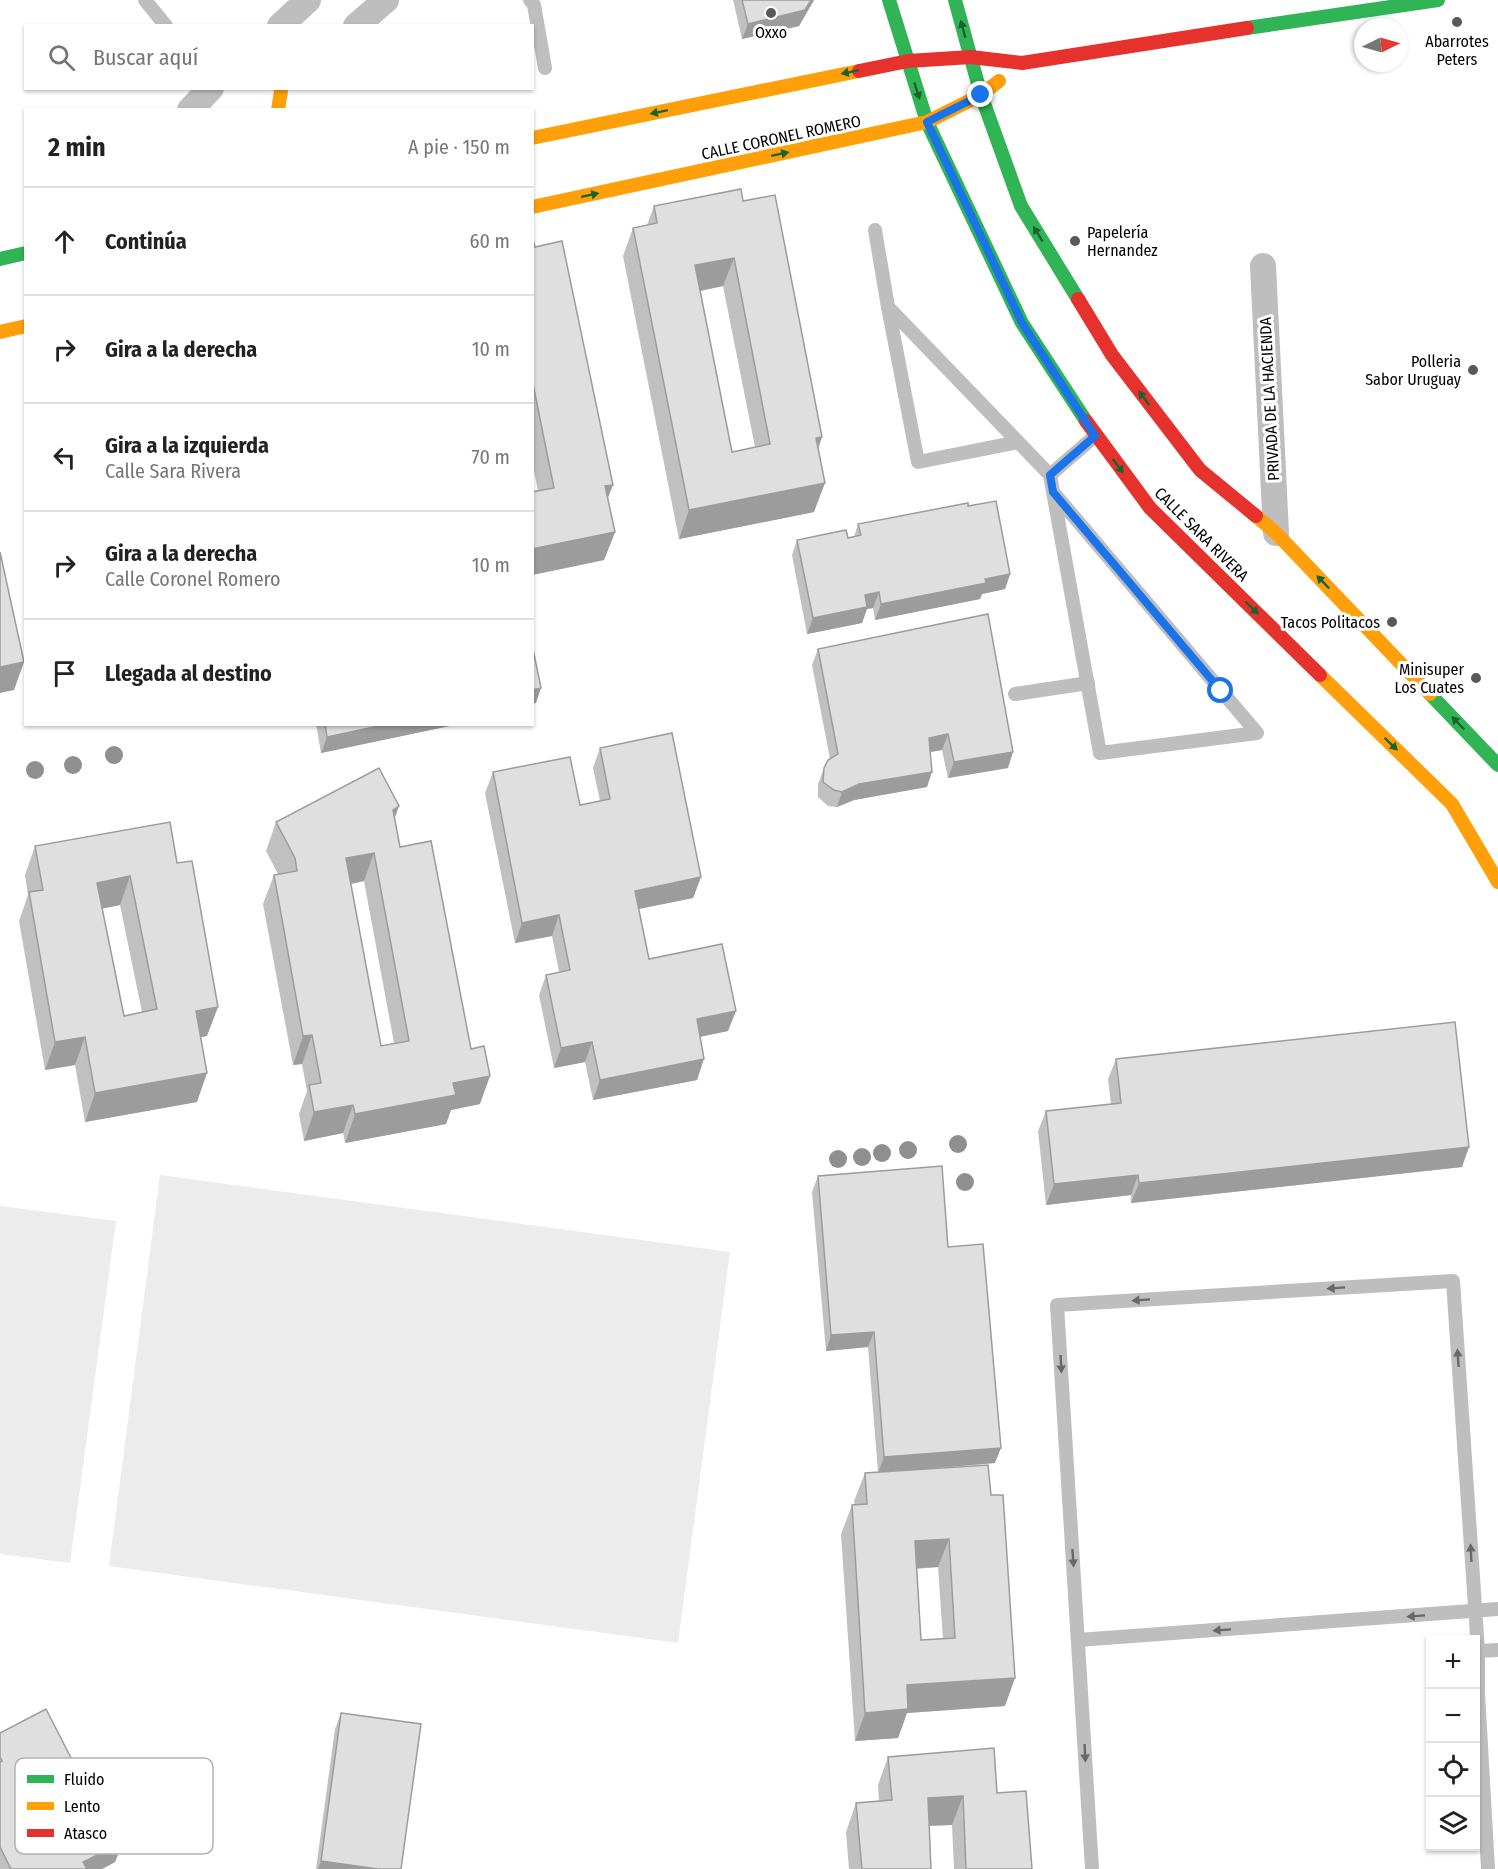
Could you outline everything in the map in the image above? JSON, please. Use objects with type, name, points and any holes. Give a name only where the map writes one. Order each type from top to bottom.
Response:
[{"type":"street","points":[[282,24],[308,0]]},
{"type":"street","points":[[358,24],[386,0]]},
{"type":"street","name":"CALLE SARA RIVERA","points":[[888,0],[927,122],[1022,323],[1095,436],[1150,508],[1452,804],[1498,882]]},
{"type":"street","points":[[955,0],[981,95],[1021,206],[1112,356],[1200,471],[1276,533],[1498,765]]},
{"type":"street","name":"CALLE CORONEL ROMERO","points":[[534,138],[908,61],[970,57],[1022,63],[1300,9],[1438,0]]},
{"type":"street","name":"CALLE CORONEL ROMERO","points":[[534,207],[927,122],[981,95],[1022,63]]},
{"type":"street","points":[[192,108],[209,90]]},
{"type":"street","points":[[266,108],[281,96]]},
{"type":"street","points":[[0,259],[24,253]]},
{"type":"street","name":"PRIVADA DE LA HACIENDA","points":[[1263,266],[1276,533]]},
{"type":"street","points":[[0,332],[24,326]]},
{"type":"lane","points":[[145,0],[164,24]]},
{"type":"lane","points":[[530,0],[534,5],[546,68]]},
{"type":"lane","points":[[875,230],[918,462],[1018,442]]},
{"type":"lane","points":[[888,307],[1050,475],[1053,492],[1088,682],[1100,753],[1257,733],[1053,492]]},
{"type":"lane","points":[[1050,475],[1095,436]]},
{"type":"lane","points":[[1015,694],[1088,682]]},
{"type":"lane","points":[[1092,1869],[1057,1305],[1453,1281],[1477,1635]]},
{"type":"lane","points":[[1078,1640],[1498,1609]]},
{"type":"lane","points":[[1480,1651],[1498,1650]]},
{"type":"lane","points":[[1478,1689],[1488,1869]]},
{"type":"shaded area","points":[[160,1175],[730,1252],[678,1643],[109,1566]]},
{"type":"shaded area","points":[[0,1206],[116,1221],[70,1563],[0,1554]]},
{"type":"building","points":[[742,0],[811,0],[805,10],[748,24]]},
{"type":"building","points":[[741,189],[743,201],[775,195],[822,437],[816,438],[825,483],[689,510],[633,228],[657,223],[654,206]],"holes":[[[734,258],[770,444],[732,452],[695,265]]]},
{"type":"building","points":[[562,241],[613,485],[605,486],[615,532],[534,549],[534,492],[554,488],[534,389],[534,243],[535,247]]},
{"type":"building","points":[[996,501],[1010,574],[985,579],[986,583],[881,604],[879,592],[865,595],[867,607],[813,618],[797,540],[846,530],[848,538],[861,535],[858,524],[968,503],[968,506]]},
{"type":"building","points":[[0,552],[24,662],[0,667]]},
{"type":"building","points":[[988,614],[1013,752],[954,762],[948,734],[929,738],[932,772],[859,784],[842,792],[834,790],[823,782],[824,768],[828,760],[838,754],[818,649]]},
{"type":"building","points":[[534,654],[541,688],[534,690]]},
{"type":"building","points":[[325,726],[379,726],[327,737]]},
{"type":"building","points":[[672,733],[701,877],[635,891],[649,959],[722,944],[736,1011],[697,1019],[704,1059],[600,1080],[592,1042],[561,1048],[546,975],[570,970],[559,915],[522,923],[493,772],[570,757],[580,805],[610,799],[600,748]]},
{"type":"building","points":[[379,768],[399,806],[393,810],[400,847],[431,841],[471,1049],[484,1046],[490,1076],[453,1083],[456,1095],[355,1114],[353,1105],[314,1112],[309,1085],[321,1083],[312,1035],[303,1036],[274,875],[297,871],[295,858],[276,822]],"holes":[[[374,853],[409,1041],[381,1046],[346,858]]]},
{"type":"building","points":[[170,822],[177,863],[192,861],[218,1007],[196,1011],[207,1073],[95,1093],[85,1037],[55,1042],[29,892],[43,890],[35,846]],"holes":[[[130,876],[157,1009],[124,1016],[97,883]]]},
{"type":"building","points":[[1455,1022],[1469,1147],[1139,1183],[1138,1175],[1054,1184],[1046,1111],[1121,1103],[1116,1059]]},
{"type":"building","points":[[942,1166],[948,1247],[983,1244],[1001,1448],[884,1457],[874,1332],[831,1335],[818,1176]]},
{"type":"building","points":[[988,1465],[991,1495],[1003,1495],[1015,1678],[907,1685],[908,1709],[865,1713],[852,1505],[867,1504],[865,1473]],"holes":[[[949,1539],[955,1638],[921,1640],[915,1541]]]},
{"type":"building","points":[[46,1709],[71,1758],[15,1758],[15,1854],[99,1854],[83,1862],[87,1869],[11,1869],[0,1847],[0,1762],[2,1761],[0,1733]]},
{"type":"building","points":[[341,1713],[421,1724],[401,1869],[378,1869],[321,1861]]},
{"type":"building","points":[[994,1748],[997,1793],[1026,1791],[1032,1869],[966,1869],[963,1796],[928,1798],[931,1869],[862,1869],[856,1803],[892,1800],[888,1757]]},
{"type":"traffic: fast","points":[[889,0],[927,122],[1022,323],[1086,421]]},
{"type":"traffic: fast","points":[[955,0],[981,95],[1021,206],[1078,299]]},
{"type":"traffic: fast","points":[[1247,28],[1438,0]]},
{"type":"traffic: fast","points":[[0,259],[24,253]]},
{"type":"traffic: fast","points":[[1430,694],[1498,765]]},
{"type":"traffic: slow","points":[[534,138],[859,71]]},
{"type":"traffic: slow","points":[[534,207],[927,122],[981,95],[999,81]]},
{"type":"traffic: slow","points":[[278,108],[281,91]]},
{"type":"traffic: slow","points":[[0,332],[24,326]]},
{"type":"traffic: slow","points":[[1256,516],[1276,533],[1430,694]]},
{"type":"traffic: slow","points":[[1320,675],[1452,804],[1498,882]]},
{"type":"traffic: jam","points":[[859,71],[908,61],[971,57],[1022,63],[1247,28]]},
{"type":"traffic: jam","points":[[1078,299],[1112,355],[1200,470],[1256,516]]},
{"type":"traffic: jam","points":[[1086,421],[1150,508],[1320,675]]},
{"type":"place","name":"Oxxo","points":[[771,13]]},
{"type":"place","name":"Abarrotes Peters","points":[[1457,22]]},
{"type":"place","name":"Papelería Hernandez","points":[[1075,241]]},
{"type":"place","name":"Polleria Sabor Uruguay","points":[[1473,370]]},
{"type":"place","name":"Tacos Politacos","points":[[1392,622]]},
{"type":"place","name":"Minisuper Los Cuates","points":[[1476,678]]},
{"type":"route","points":[[981,95],[927,122],[1022,323],[1095,436],[1050,475],[1053,492],[1221,691]]}]
